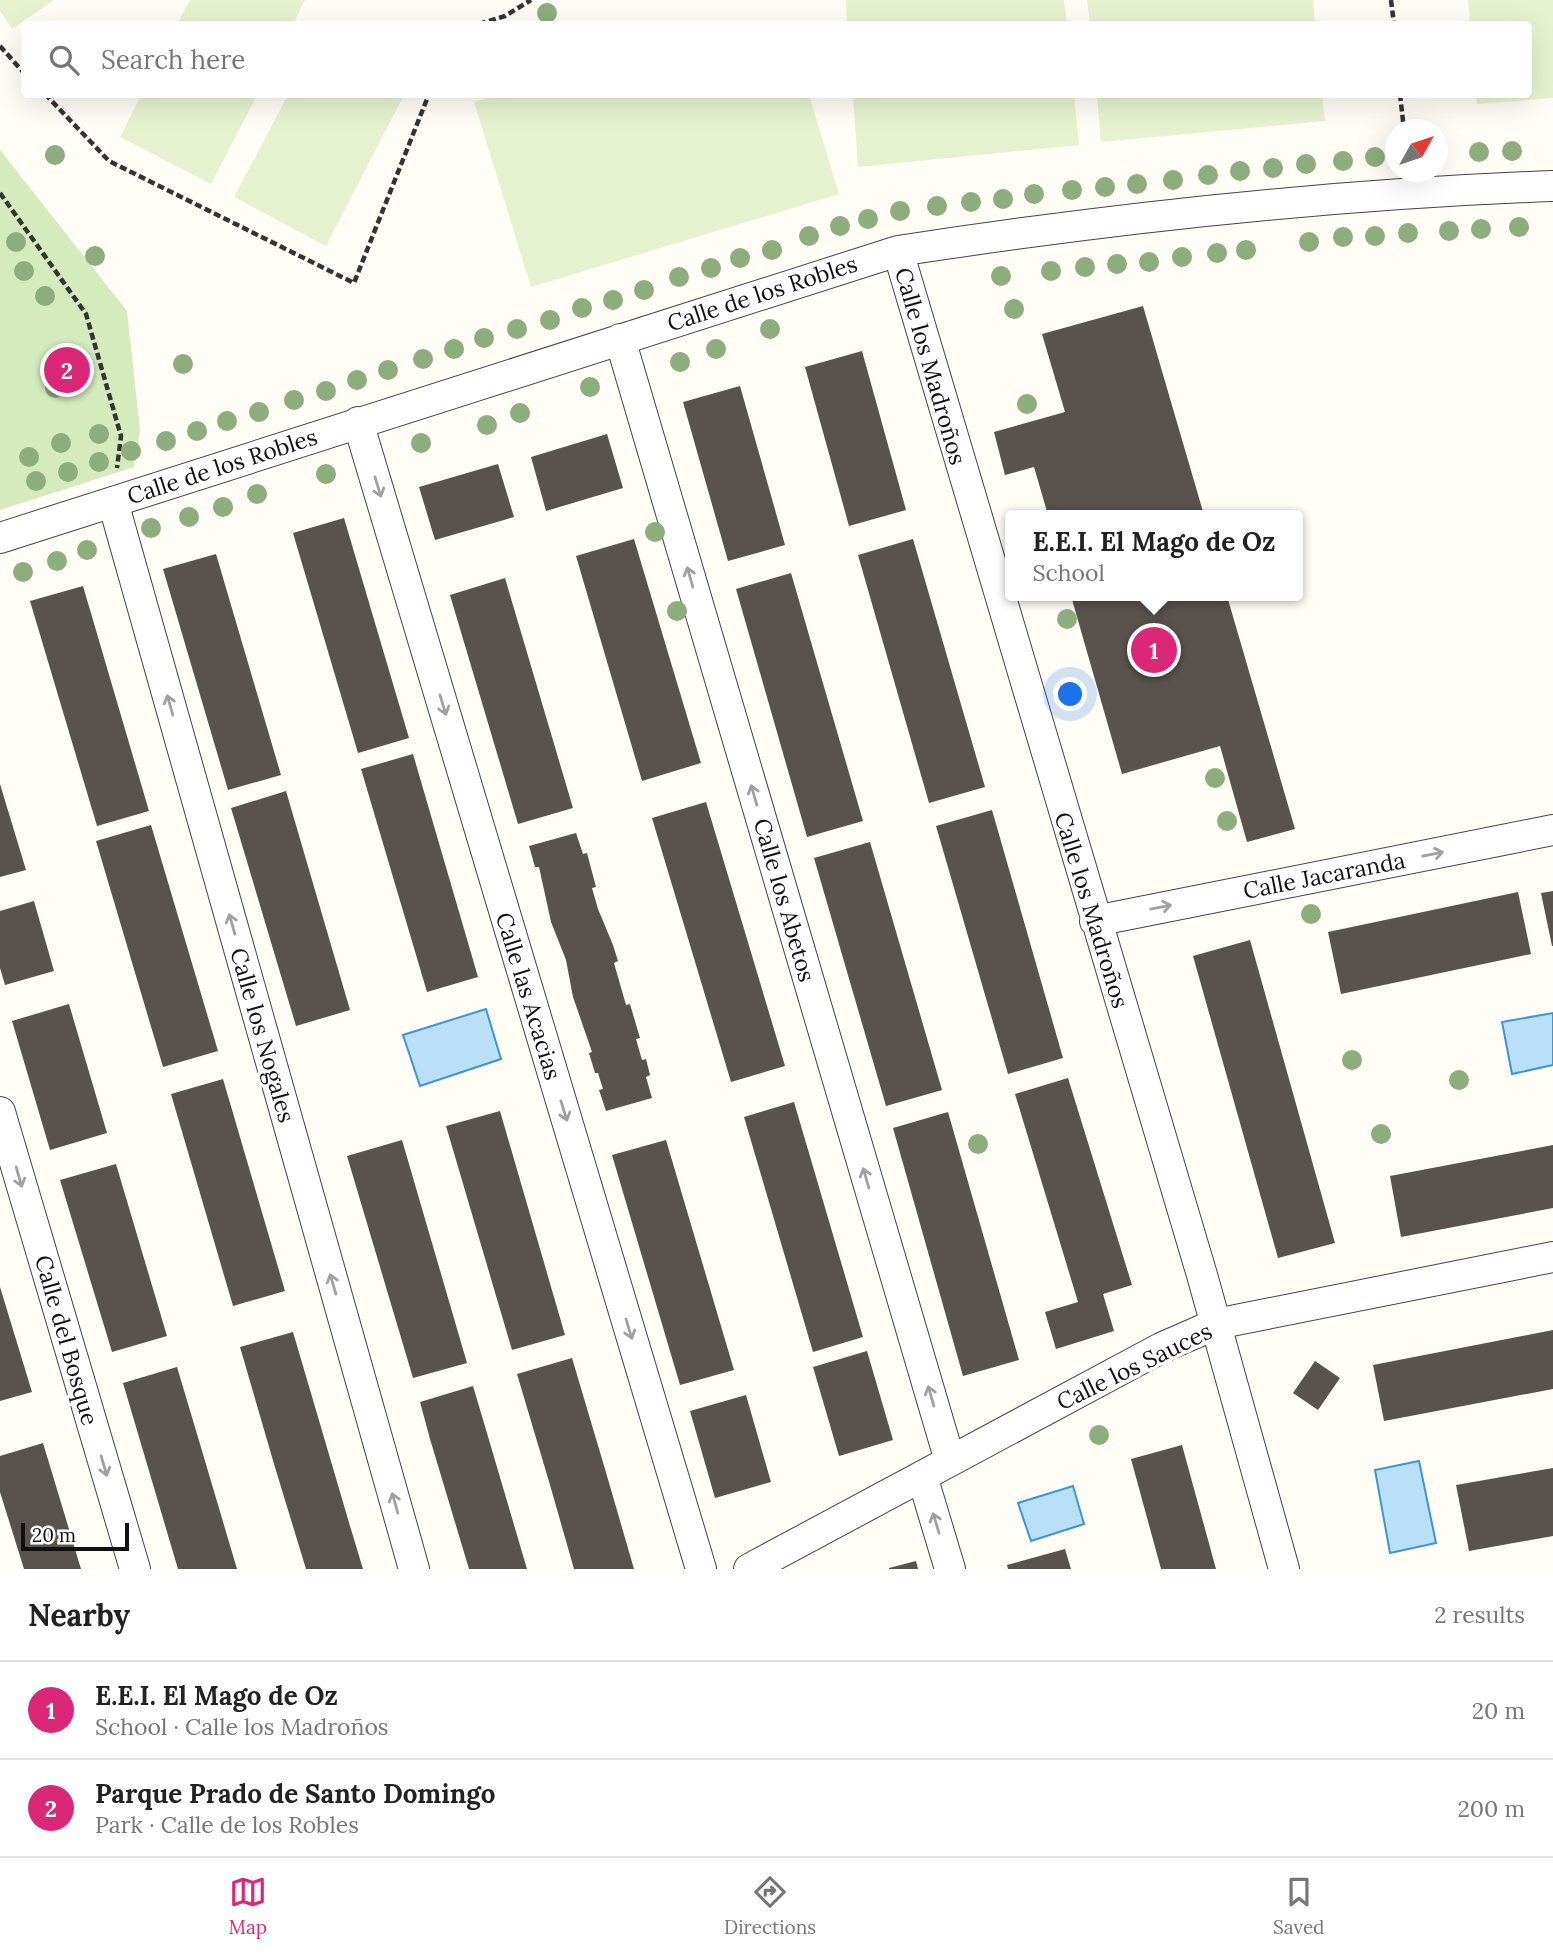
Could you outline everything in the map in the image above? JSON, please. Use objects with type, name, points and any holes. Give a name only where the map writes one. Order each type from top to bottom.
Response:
[{"type":"street","name":"Calle de los Robles","points":[[0,538],[898,251],[1030,231],[1332,201],[1553,186]]},
{"type":"street","name":"Calle los Madroños","points":[[898,251],[1094,920],[1216,1324],[1284,1569]]},
{"type":"street","name":"Calle los Abetos","points":[[620,339],[950,1461]]},
{"type":"street","name":"Calle las Acacias","points":[[358,422],[701,1569]]},
{"type":"street","name":"Calle los Nogales","points":[[113,502],[414,1569]]},
{"type":"street","name":"Calle Jacaranda","points":[[1094,920],[1553,830]]},
{"type":"street","name":"Calle del Bosque","points":[[0,1112],[135,1569]]},
{"type":"street","name":"Calle los Sauces","points":[[749,1569],[1161,1349],[1216,1324],[1553,1257]]},
{"type":"street","points":[[922,1476],[950,1569]]},
{"type":"path","points":[[489,21],[505,16],[531,0]]},
{"type":"path","points":[[1391,0],[1394,21]]},
{"type":"path","points":[[0,46],[21,70]]},
{"type":"path","points":[[49,98],[109,161],[354,284],[427,98]]},
{"type":"path","points":[[1400,98],[1403,119]]},
{"type":"path","points":[[0,193],[86,314],[121,436]]},
{"type":"green space","points":[[0,0],[54,0],[12,29],[0,11]]},
{"type":"green space","points":[[190,0],[305,0],[294,21],[179,21]]},
{"type":"green space","points":[[846,0],[1064,0],[1067,21],[847,21]]},
{"type":"green space","points":[[1087,0],[1313,0],[1315,21],[1090,21]]},
{"type":"green space","points":[[1468,0],[1553,0],[1553,98],[1477,104],[1476,98],[1532,98],[1532,21],[1470,21]]},
{"type":"green space","points":[[139,98],[255,98],[211,184],[120,137]]},
{"type":"green space","points":[[286,98],[402,98],[326,246],[234,197]]},
{"type":"green space","points":[[486,98],[810,98],[839,194],[531,287],[474,102]]},
{"type":"green space","points":[[853,98],[1074,98],[1079,145],[858,167]]},
{"type":"green space","points":[[1097,98],[1322,98],[1325,121],[1101,142]]},
{"type":"green space","points":[[0,150],[127,311],[140,430],[134,467],[0,510]]},
{"type":"water","points":[[486,1009],[501,1059],[420,1086],[403,1035]]},
{"type":"water","points":[[1553,1013],[1553,1065],[1512,1074],[1502,1022]]},
{"type":"water","points":[[1419,1461],[1436,1543],[1390,1553],[1375,1470]]},
{"type":"water","points":[[1073,1486],[1084,1524],[1031,1541],[1018,1503]]},
{"type":"building","points":[[1143,306],[1203,510],[1047,510],[1034,467],[1005,475],[994,432],[1065,412],[1042,334]]},
{"type":"building","points":[[862,351],[906,510],[849,526],[805,367]]},
{"type":"building","points":[[740,386],[785,545],[728,561],[683,402]]},
{"type":"building","points":[[607,434],[623,488],[546,511],[531,457]]},
{"type":"building","points":[[498,464],[514,517],[435,540],[419,487]]},
{"type":"building","points":[[344,518],[409,738],[358,753],[293,533]]},
{"type":"building","points":[[634,539],[701,763],[642,781],[576,556]]},
{"type":"building","points":[[913,539],[985,787],[929,803],[858,555]]},
{"type":"building","points":[[216,554],[281,775],[228,790],[163,569]]},
{"type":"building","points":[[791,573],[863,821],[807,837],[736,589]]},
{"type":"building","points":[[505,578],[573,808],[518,824],[450,595]]},
{"type":"building","points":[[83,586],[149,811],[97,826],[30,601]]},
{"type":"building","points":[[1072,601],[1228,601],[1295,829],[1247,842],[1220,746],[1122,774]]},
{"type":"building","points":[[413,754],[478,977],[427,992],[361,769]]},
{"type":"building","points":[[0,784],[26,870],[0,877]]},
{"type":"building","points":[[286,791],[350,1010],[296,1026],[231,808]]},
{"type":"building","points":[[706,802],[785,1066],[731,1082],[652,818]]},
{"type":"building","points":[[992,810],[1063,1058],[1008,1074],[936,826]]},
{"type":"building","points":[[151,825],[218,1051],[163,1067],[96,841]]},
{"type":"building","points":[[576,833],[583,854],[587,853],[596,887],[592,888],[618,961],[614,963],[626,1005],[630,1004],[640,1038],[636,1039],[642,1060],[646,1059],[650,1075],[646,1077],[652,1098],[606,1111],[599,1090],[603,1089],[589,1053],[592,1052],[573,997],[566,960],[551,922],[539,867],[535,867],[529,846]]},
{"type":"building","points":[[870,842],[942,1090],[886,1106],[814,858]]},
{"type":"building","points":[[1553,891],[1553,946],[1552,946],[1541,893]]},
{"type":"building","points":[[1518,892],[1531,954],[1341,994],[1328,932]]},
{"type":"building","points":[[34,901],[54,971],[5,985],[0,968],[0,911]]},
{"type":"building","points":[[1250,940],[1335,1243],[1278,1258],[1193,956]]},
{"type":"building","points":[[69,1004],[107,1133],[50,1150],[12,1021]]},
{"type":"building","points":[[1068,1078],[1132,1285],[1103,1294],[1114,1331],[1056,1349],[1045,1312],[1078,1302],[1015,1094]]},
{"type":"building","points":[[223,1079],[285,1291],[233,1306],[171,1094]]},
{"type":"building","points":[[794,1102],[863,1337],[813,1352],[744,1117]]},
{"type":"building","points":[[500,1111],[565,1335],[512,1350],[446,1126]]},
{"type":"building","points":[[948,1112],[1019,1360],[963,1376],[893,1128]]},
{"type":"building","points":[[402,1140],[467,1363],[413,1378],[347,1156]]},
{"type":"building","points":[[666,1140],[734,1370],[680,1385],[612,1155]]},
{"type":"building","points":[[1553,1145],[1553,1208],[1401,1237],[1390,1176]]},
{"type":"building","points":[[116,1164],[167,1336],[112,1352],[60,1180]]},
{"type":"building","points":[[0,1287],[32,1392],[0,1401]]},
{"type":"building","points":[[1553,1330],[1553,1389],[1384,1421],[1373,1365]]},
{"type":"building","points":[[293,1332],[363,1569],[306,1569],[274,1464],[240,1347]]},
{"type":"building","points":[[867,1351],[893,1440],[839,1456],[813,1367]]},
{"type":"building","points":[[572,1358],[634,1569],[574,1569],[517,1374]]},
{"type":"building","points":[[1315,1361],[1340,1378],[1318,1410],[1293,1393]]},
{"type":"building","points":[[177,1367],[237,1569],[178,1569],[123,1383]]},
{"type":"building","points":[[473,1386],[527,1569],[469,1569],[430,1439],[420,1402]]},
{"type":"building","points":[[746,1395],[771,1482],[715,1498],[690,1411]]},
{"type":"building","points":[[43,1443],[81,1569],[24,1569],[0,1492],[0,1456]]},
{"type":"building","points":[[1182,1445],[1216,1569],[1161,1569],[1131,1459]]},
{"type":"building","points":[[1553,1468],[1553,1536],[1469,1551],[1456,1485]]},
{"type":"building","points":[[1065,1549],[1071,1569],[1008,1569],[1007,1565]]},
{"type":"building","points":[[916,1561],[918,1569],[889,1569],[889,1568]]},
{"type":"place","name":"Parque Prado de Santo Domingo","points":[[67,370]]},
{"type":"place","name":"E.E.I. El Mago de Oz","points":[[1154,650]]}]
